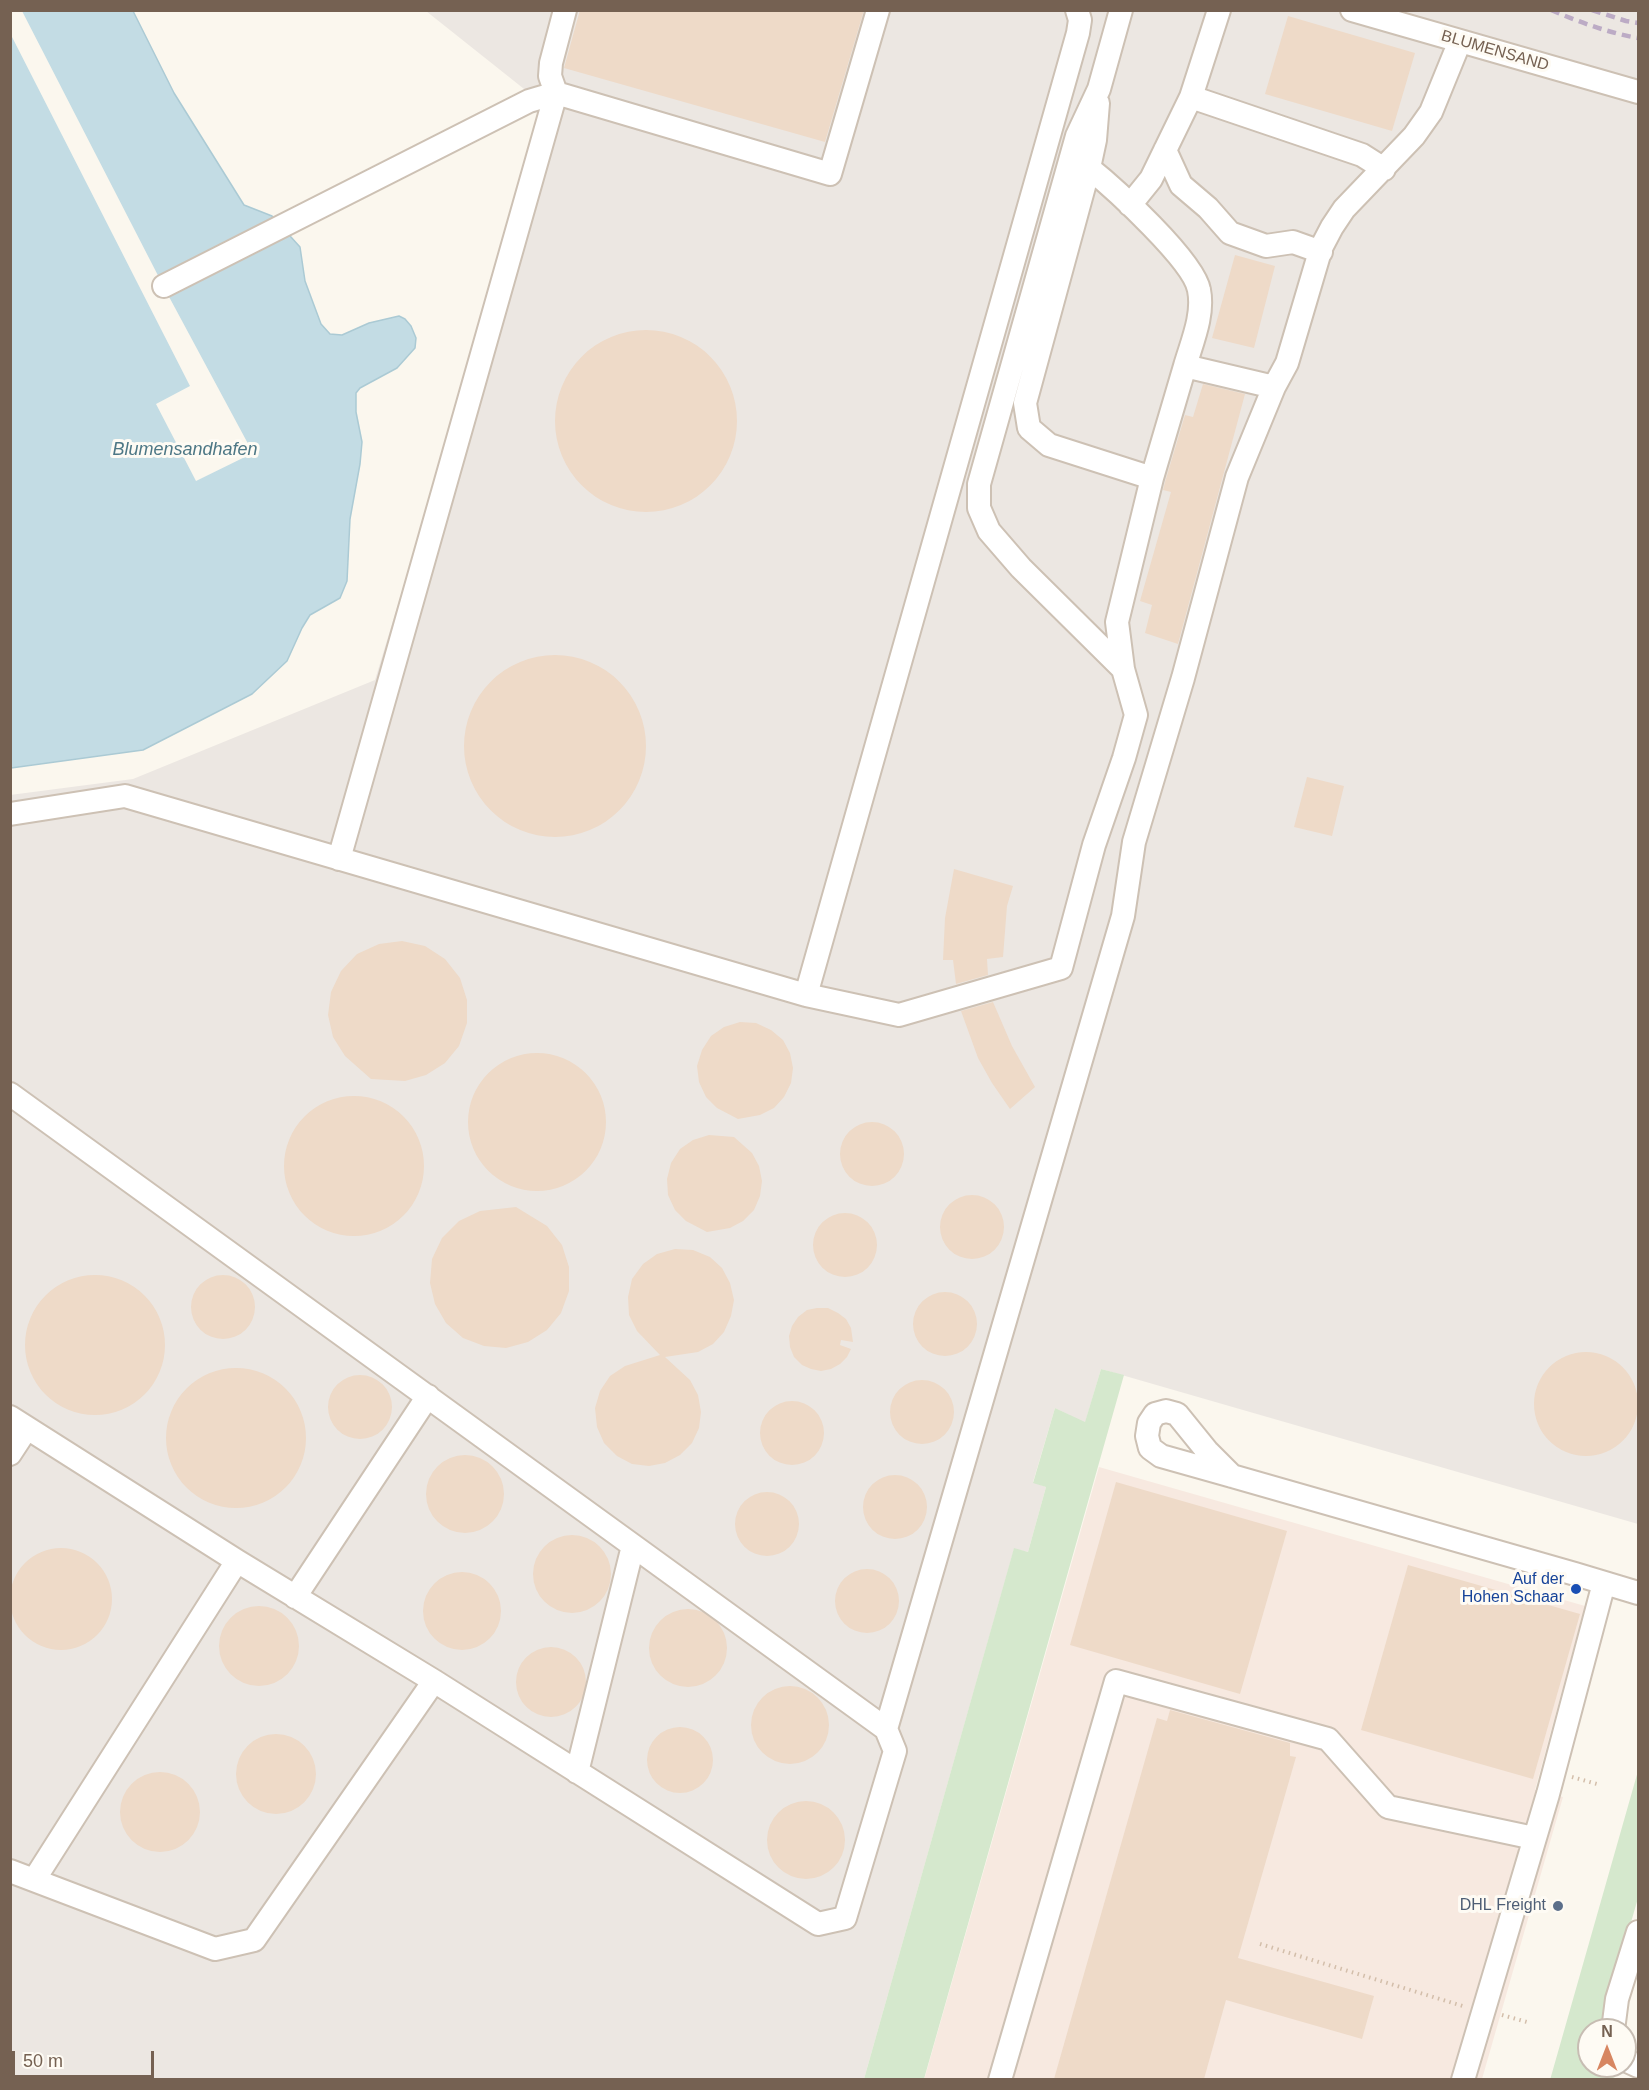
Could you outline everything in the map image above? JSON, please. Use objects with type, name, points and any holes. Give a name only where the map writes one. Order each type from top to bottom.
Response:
[{"type":"street","points":[[339,859],[556,93],[550,76],[551,63],[565,10]]},
{"type":"street","points":[[164,286],[529,101],[556,93],[830,174],[878,10]]},
{"type":"street","points":[[806,995],[1078,33],[1080,20],[1077,10]]},
{"type":"street","points":[[1121,10],[1098,89],[1077,136],[979,484],[979,508],[990,531],[1021,568],[1123,669]]},
{"type":"street","points":[[1130,205],[1151,179],[1191,97],[1220,10]]},
{"type":"street","name":"BLUMENSAND","points":[[1352,10],[1638,92]]},
{"type":"street","points":[[886,1729],[1123,916],[1134,842],[1183,678],[1237,477],[1274,387],[1287,363],[1321,252],[1332,226],[1344,209],[1414,136],[1431,112],[1460,42]]},
{"type":"street","points":[[1098,89],[1095,140],[1089,168],[1028,389],[1025,416],[1029,428],[1049,445],[1152,478]]},
{"type":"street","points":[[1191,97],[1362,155],[1384,169]]},
{"type":"street","points":[[1165,150],[1181,185],[1208,208],[1230,233],[1266,246],[1293,242],[1321,252]]},
{"type":"street","points":[[10,814],[125,796],[806,995],[899,1015],[1061,968],[1094,845],[1136,716],[1123,669],[1117,622],[1152,478],[1201,303],[1196,278],[1189,266],[1112,187],[1089,168]]},
{"type":"street","points":[[1185,366],[1274,387]]},
{"type":"street","points":[[10,1094],[886,1729],[895,1751],[845,1918],[818,1924],[434,1681],[237,1562],[19,1422],[10,1454]]},
{"type":"street","points":[[295,1597],[428,1396]]},
{"type":"street","points":[[1232,1476],[1638,1593]]},
{"type":"street","points":[[577,1772],[633,1546]]},
{"type":"street","points":[[34,1880],[237,1562]]},
{"type":"street","points":[[1463,2079],[1534,1838],[1605,1583]]},
{"type":"street","points":[[10,1871],[214,1949],[254,1940],[434,1681]]},
{"type":"street","points":[[1000,2079],[1116,1681],[1328,1739],[1388,1807],[1534,1838]]},
{"type":"street","points":[[1615,2018],[1617,1999],[1638,1932]]},
{"type":"path","points":[[1260,1944],[1459,2007],[1482,2010],[1527,2022]]},
{"type":"shaded area","points":[[426,11],[1638,11],[1638,1524],[1101,1369],[1085,1423],[1055,1408],[1033,1482],[1046,1487],[1028,1552],[1014,1549],[864,2079],[50,2080],[11,2076],[10,795],[133,779],[375,680],[548,108]]},
{"type":"shaded area","name":"DHL Freight","points":[[1099,1467],[1585,1606],[1535,1790],[1563,1797],[1482,2079],[924,2080]]},
{"type":"green space","points":[[1101,1369],[1124,1375],[924,2079],[864,2079],[1014,1548],[1028,1552],[1046,1487],[1033,1483],[1055,1408],[1085,1422]]},
{"type":"green space","points":[[1638,1771],[1638,1898],[1603,2018],[1577,2018],[1577,2078],[1618,2079],[1550,2080]]},
{"type":"water","name":"Blumensandhafen","points":[[10,11],[133,11],[174,93],[244,205],[272,216],[300,247],[305,281],[321,324],[330,334],[342,335],[369,323],[399,316],[411,326],[416,338],[415,348],[397,368],[360,388],[356,393],[356,412],[362,442],[350,519],[347,581],[340,598],[310,615],[287,661],[252,694],[143,750],[11,768]]},
{"type":"pier","points":[[11,11],[22,11],[167,293],[253,453],[196,481],[156,404],[190,386],[11,35]]},
{"type":"building","points":[[580,10],[864,10],[825,142],[564,68]]},
{"type":"building","points":[[1288,16],[1415,53],[1392,131],[1265,94]]},
{"type":"building","points":[[1235,255],[1275,266],[1254,348],[1212,338]]},
{"type":"building","points":[[646,330],[664,331],[681,337],[697,345],[711,356],[722,370],[730,386],[736,403],[736,439],[730,456],[722,472],[711,486],[697,497],[681,505],[664,511],[646,512],[628,511],[611,505],[595,497],[581,486],[570,472],[562,456],[556,439],[555,421],[556,403],[562,386],[570,370],[581,356],[595,345],[611,337],[628,331]]},
{"type":"building","points":[[1203,384],[1245,394],[1178,644],[1145,633],[1152,605],[1140,601],[1171,492],[1163,490],[1165,482],[1185,415],[1193,417]]},
{"type":"building","points":[[555,655],[573,656],[590,661],[620,681],[640,711],[645,728],[645,764],[640,781],[620,811],[590,831],[573,836],[555,837],[537,836],[520,831],[490,811],[470,781],[465,764],[464,746],[465,728],[470,711],[490,681],[520,661],[537,656]]},
{"type":"building","points":[[1307,777],[1344,786],[1332,836],[1294,827]]},
{"type":"building","points":[[954,869],[1013,886],[1007,906],[1003,957],[987,959],[988,975],[956,984],[953,960],[943,960],[945,918]]},
{"type":"building","points":[[402,941],[425,946],[445,959],[460,978],[467,1000],[467,1023],[459,1046],[445,1063],[426,1075],[405,1081],[371,1079],[345,1056],[333,1037],[328,1015],[331,992],[341,971],[357,954],[379,944]]},
{"type":"building","points":[[993,1002],[1012,1046],[1035,1087],[1010,1109],[978,1058],[961,1011]]},
{"type":"building","points":[[740,1022],[756,1023],[771,1030],[783,1040],[790,1053],[793,1068],[791,1083],[784,1097],[774,1108],[760,1115],[738,1119],[717,1108],[706,1097],[699,1082],[697,1066],[702,1050],[711,1036],[724,1027]]},
{"type":"building","points":[[537,1053],[564,1058],[576,1064],[586,1073],[595,1083],[601,1095],[606,1122],[601,1149],[595,1161],[586,1171],[576,1180],[564,1186],[537,1191],[510,1186],[498,1180],[488,1171],[479,1161],[473,1149],[468,1122],[473,1095],[479,1083],[488,1073],[498,1064],[510,1058]]},
{"type":"building","points":[[354,1096],[381,1102],[393,1108],[403,1117],[412,1127],[418,1139],[424,1166],[418,1193],[412,1205],[403,1215],[393,1224],[381,1230],[354,1236],[327,1230],[315,1224],[305,1215],[296,1205],[290,1193],[284,1166],[290,1139],[296,1127],[305,1117],[315,1108],[327,1102]]},
{"type":"building","points":[[872,1122],[890,1128],[898,1136],[904,1154],[898,1172],[890,1180],[872,1186],[854,1180],[846,1172],[840,1154],[846,1136],[854,1128]]},
{"type":"building","points":[[709,1135],[734,1137],[752,1153],[759,1166],[762,1181],[760,1196],[754,1210],[743,1221],[730,1228],[707,1232],[686,1221],[675,1210],[668,1195],[667,1179],[671,1163],[680,1149],[693,1140]]},
{"type":"building","points":[[972,1195],[990,1201],[998,1209],[1004,1227],[998,1245],[990,1253],[972,1259],[954,1253],[946,1245],[940,1227],[946,1209],[954,1201]]},
{"type":"building","points":[[516,1207],[547,1226],[562,1245],[569,1267],[569,1291],[561,1313],[547,1330],[528,1342],[506,1348],[484,1346],[463,1338],[446,1323],[435,1304],[430,1283],[432,1259],[442,1238],[459,1221],[480,1211]]},
{"type":"building","points":[[845,1213],[863,1219],[871,1227],[877,1245],[871,1263],[863,1271],[845,1277],[827,1271],[819,1263],[813,1245],[819,1227],[827,1219]]},
{"type":"building","points":[[675,1249],[693,1250],[710,1257],[722,1268],[730,1283],[734,1300],[731,1316],[724,1332],[713,1344],[698,1352],[665,1357],[690,1380],[698,1395],[701,1412],[699,1428],[692,1443],[680,1455],[665,1463],[649,1466],[632,1464],[617,1456],[604,1443],[597,1427],[595,1408],[600,1391],[610,1376],[625,1366],[660,1355],[637,1331],[629,1315],[628,1297],[632,1279],[643,1264],[657,1254]]},
{"type":"building","points":[[95,1275],[122,1281],[134,1287],[144,1296],[153,1306],[159,1318],[165,1345],[159,1372],[153,1384],[144,1394],[134,1403],[122,1409],[95,1415],[68,1409],[56,1403],[46,1394],[37,1384],[31,1372],[25,1345],[31,1318],[37,1306],[46,1296],[56,1287],[68,1281]]},
{"type":"building","points":[[223,1275],[241,1281],[249,1289],[255,1307],[249,1325],[241,1333],[223,1339],[205,1333],[197,1325],[191,1307],[197,1289],[205,1281]]},
{"type":"building","points":[[945,1292],[963,1298],[971,1306],[977,1324],[971,1342],[963,1350],[945,1356],[927,1350],[919,1342],[913,1324],[919,1306],[927,1298]]},
{"type":"building","points":[[828,1308],[846,1319],[851,1328],[853,1342],[841,1340],[840,1345],[851,1349],[847,1357],[831,1369],[821,1371],[802,1365],[794,1357],[789,1336],[798,1317],[807,1310]]},
{"type":"building","points":[[1586,1352],[1606,1356],[1623,1367],[1634,1384],[1638,1404],[1634,1424],[1623,1441],[1606,1452],[1586,1456],[1566,1452],[1549,1441],[1538,1424],[1534,1404],[1538,1384],[1549,1367],[1566,1356]]},
{"type":"building","points":[[236,1368],[263,1374],[275,1380],[285,1389],[294,1399],[300,1411],[306,1438],[300,1465],[294,1477],[285,1487],[275,1496],[263,1502],[236,1508],[209,1502],[197,1496],[187,1487],[178,1477],[172,1465],[166,1438],[172,1411],[178,1399],[187,1389],[197,1380],[209,1374]]},
{"type":"building","points":[[360,1375],[378,1381],[386,1389],[392,1407],[386,1425],[378,1433],[360,1439],[342,1433],[334,1425],[328,1407],[334,1389],[342,1381]]},
{"type":"building","points":[[922,1380],[940,1386],[948,1394],[954,1412],[948,1430],[940,1438],[922,1444],[904,1438],[896,1430],[890,1412],[896,1394],[904,1386]]},
{"type":"building","points":[[792,1401],[810,1407],[818,1415],[824,1433],[818,1451],[810,1459],[792,1465],[774,1459],[766,1451],[760,1433],[766,1415],[774,1407]]},
{"type":"building","points":[[465,1455],[480,1458],[492,1467],[501,1479],[504,1494],[501,1509],[492,1521],[480,1530],[465,1533],[450,1530],[438,1521],[429,1509],[426,1494],[429,1479],[438,1467],[450,1458]]},
{"type":"building","points":[[895,1475],[913,1481],[921,1489],[927,1507],[921,1525],[913,1533],[895,1539],[877,1533],[869,1525],[863,1507],[869,1489],[877,1481]]},
{"type":"building","points":[[1116,1482],[1287,1531],[1240,1694],[1070,1645]]},
{"type":"building","points":[[767,1492],[785,1498],[793,1506],[799,1524],[793,1542],[785,1550],[767,1556],[749,1550],[741,1542],[735,1524],[741,1506],[749,1498]]},
{"type":"building","points":[[572,1535],[587,1538],[599,1547],[608,1559],[611,1574],[608,1589],[599,1601],[587,1610],[572,1613],[557,1610],[545,1601],[536,1589],[533,1574],[536,1559],[545,1547],[557,1538]]},
{"type":"building","points":[[61,1548],[81,1551],[90,1556],[104,1570],[109,1579],[112,1599],[109,1619],[104,1628],[90,1642],[81,1647],[61,1650],[41,1647],[32,1642],[18,1628],[13,1619],[10,1599],[13,1579],[18,1570],[32,1556],[41,1551]]},
{"type":"building","points":[[1408,1565],[1580,1614],[1533,1779],[1361,1730]]},
{"type":"building","points":[[867,1569],[885,1575],[893,1583],[899,1601],[893,1619],[885,1627],[867,1633],[849,1627],[841,1619],[835,1601],[841,1583],[849,1575]]},
{"type":"building","points":[[462,1572],[477,1575],[494,1589],[501,1611],[498,1626],[484,1643],[462,1650],[447,1647],[430,1633],[423,1611],[426,1596],[440,1579]]},
{"type":"building","points":[[251,1606],[267,1606],[288,1617],[299,1638],[299,1654],[288,1675],[267,1686],[251,1686],[237,1680],[225,1668],[219,1654],[219,1638],[225,1624],[237,1612]]},
{"type":"building","points":[[688,1609],[703,1612],[715,1621],[724,1633],[727,1648],[724,1663],[715,1675],[703,1684],[688,1687],[673,1684],[661,1675],[652,1663],[649,1648],[652,1633],[661,1621],[673,1612]]},
{"type":"building","points":[[551,1647],[564,1650],[576,1657],[583,1669],[586,1682],[583,1695],[576,1707],[564,1714],[551,1717],[538,1714],[526,1707],[519,1695],[516,1682],[519,1669],[526,1657],[538,1650]]},
{"type":"building","points":[[790,1686],[805,1689],[822,1703],[829,1725],[826,1740],[812,1757],[790,1764],[775,1761],[758,1747],[751,1725],[754,1710],[768,1693]]},
{"type":"building","points":[[1170,1710],[1290,1743],[1290,1756],[1296,1757],[1238,1958],[1374,1996],[1362,2039],[1226,2000],[1204,2079],[1054,2079],[1157,1718],[1167,1721]]},
{"type":"building","points":[[674,1727],[686,1727],[698,1732],[708,1742],[713,1760],[711,1773],[698,1788],[686,1793],[674,1793],[662,1788],[652,1778],[647,1766],[647,1754],[652,1742],[662,1732]]},
{"type":"building","points":[[268,1734],[284,1734],[305,1745],[316,1766],[316,1782],[305,1803],[284,1814],[268,1814],[254,1808],[242,1796],[236,1782],[236,1766],[242,1752],[254,1740]]},
{"type":"building","points":[[152,1772],[168,1772],[189,1783],[200,1804],[200,1820],[189,1841],[168,1852],[152,1852],[138,1846],[126,1834],[120,1820],[120,1804],[126,1790],[138,1778]]},
{"type":"building","points":[[806,1801],[821,1804],[833,1813],[842,1825],[845,1840],[842,1855],[833,1867],[821,1876],[806,1879],[791,1876],[779,1867],[770,1855],[767,1840],[770,1825],[779,1813],[791,1804]]},
{"type":"railway","points":[[1551,10],[1594,27],[1638,38]]},
{"type":"railway","points":[[1592,10],[1638,23]]},
{"type":"place","name":"Auf der Hohen Schaar","points":[[1576,1589]]},
{"type":"place","name":"DHL Freight","points":[[1558,1906]]}]
